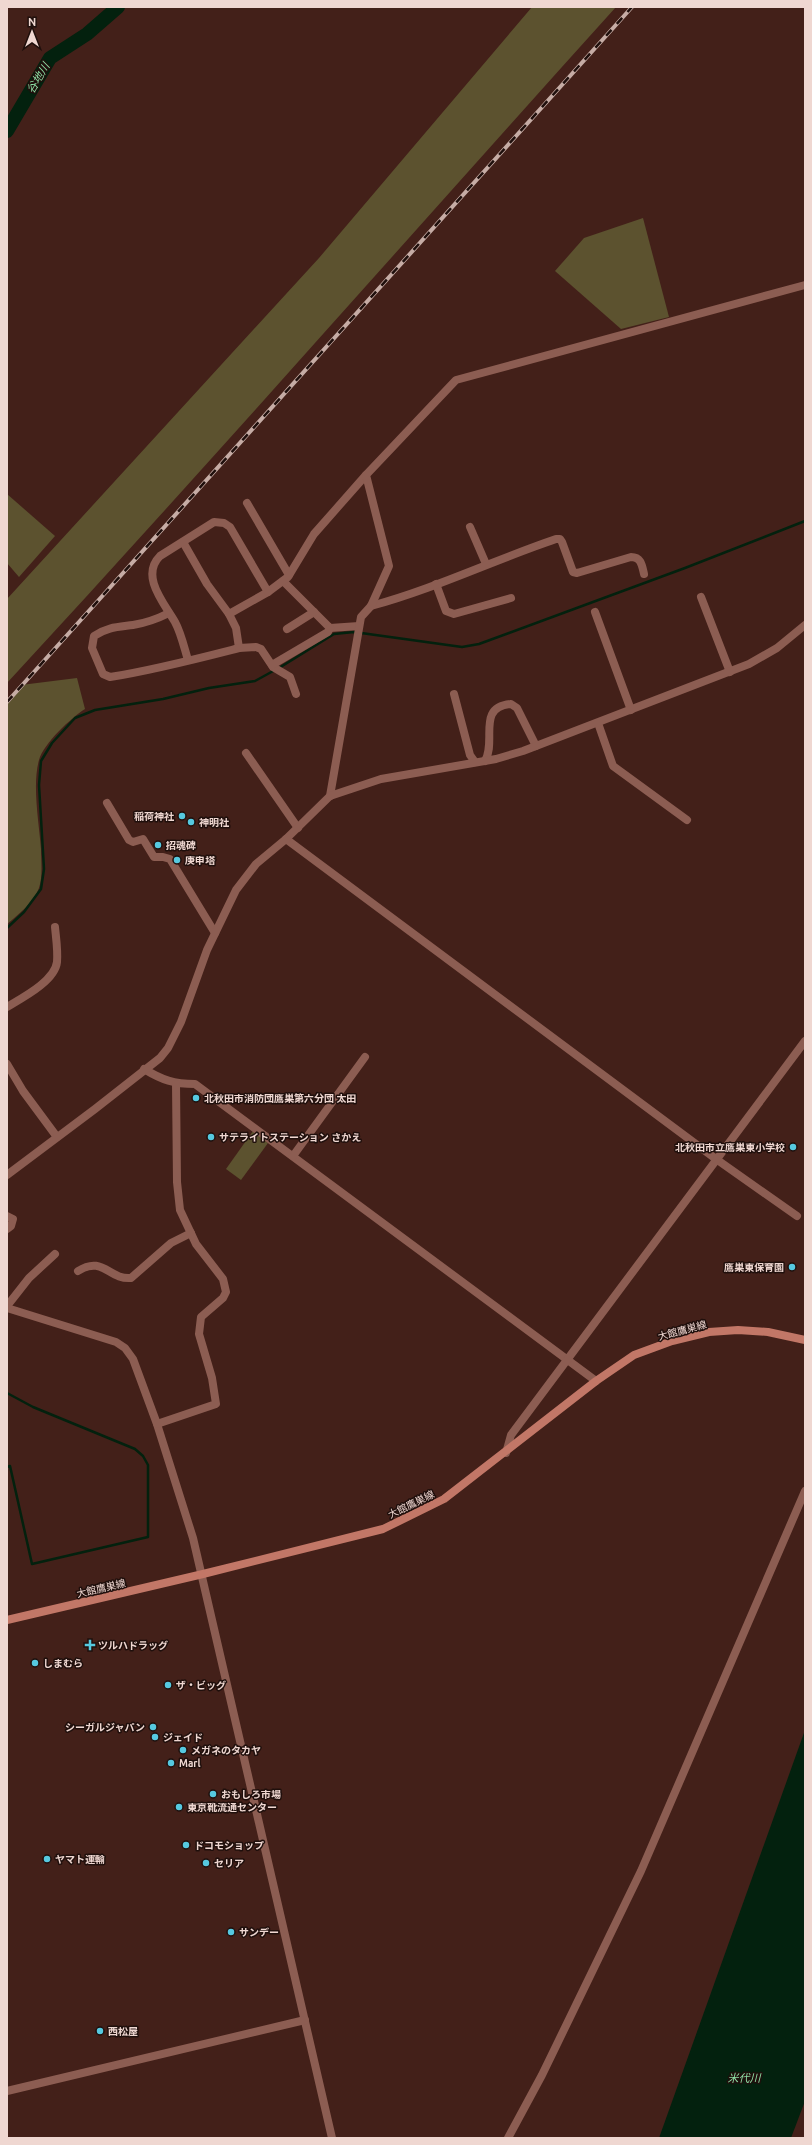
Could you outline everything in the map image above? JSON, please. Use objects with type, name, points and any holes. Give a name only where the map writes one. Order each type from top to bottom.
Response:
[{"type":"main road","name":"大館鷹巣線","points":[[7,1620],[203,1574],[383,1529],[444,1499],[634,1354],[672,1341],[709,1332],[738,1330],[768,1332],[805,1340]]},
{"type":"street","points":[[229,614],[268,592],[286,578],[314,534],[366,475],[456,380],[805,284]]},
{"type":"street","points":[[330,796],[361,617],[371,606],[389,566],[366,475]]},
{"type":"street","points":[[247,503],[286,578],[314,612],[330,628],[359,631]]},
{"type":"street","points":[[188,660],[180,633],[153,580],[151,570],[153,562],[160,556],[214,522],[224,523],[230,527],[268,592]]},
{"type":"street","points":[[470,527],[486,564]]},
{"type":"street","points":[[371,606],[402,598],[486,564],[556,539],[560,539],[562,542],[573,572],[577,573],[631,557],[637,557],[640,559],[644,574]]},
{"type":"street","points":[[183,542],[207,584],[229,614],[236,628],[239,648]]},
{"type":"street","points":[[436,584],[446,611],[450,614],[511,598]]},
{"type":"street","points":[[701,597],[730,672]]},
{"type":"street","points":[[287,629],[314,612]]},
{"type":"street","points":[[595,612],[631,710]]},
{"type":"street","points":[[169,613],[154,620],[102,630],[94,636],[92,648],[103,674],[110,677],[154,670],[239,648],[256,647],[261,649],[275,668],[286,673],[290,677],[296,694]]},
{"type":"street","points":[[7,1175],[160,1058],[168,1048],[181,1022],[215,933],[236,890],[256,864],[298,828],[330,796],[381,779],[485,760],[536,746],[749,664],[777,648],[805,625]]},
{"type":"street","points":[[275,668],[328,632],[330,628]]},
{"type":"street","points":[[454,694],[470,755],[475,762]]},
{"type":"street","points":[[485,760],[490,746],[488,726],[490,718],[496,709],[502,705],[511,704],[517,708],[536,746]]},
{"type":"street","points":[[598,723],[613,766],[687,820]]},
{"type":"street","points":[[246,754],[298,828]]},
{"type":"street","points":[[107,803],[129,840],[133,842],[143,839],[154,857],[170,859],[215,933]]},
{"type":"street","points":[[286,839],[716,1159],[797,1216]]},
{"type":"street","points":[[7,1007],[40,987],[53,972],[57,963],[55,927]]},
{"type":"street","points":[[506,1453],[511,1436],[805,1041]]},
{"type":"street","points":[[293,1156],[365,1057]]},
{"type":"street","points":[[7,1064],[23,1092],[57,1136]]},
{"type":"street","points":[[144,1069],[157,1077],[176,1084],[195,1084],[596,1382]]},
{"type":"street","points":[[158,1424],[216,1404],[212,1378],[200,1334],[201,1317],[223,1298],[226,1292],[223,1279],[196,1244],[180,1210],[176,1182],[176,1084]]},
{"type":"street","points":[[7,1216],[13,1220],[12,1226],[7,1229]]},
{"type":"street","points":[[78,1271],[87,1265],[102,1266],[126,1278],[131,1278],[171,1243],[191,1233]]},
{"type":"street","points":[[55,1254],[29,1278],[7,1307],[94,1334],[125,1348],[133,1359],[158,1424],[203,1574],[332,2138]]},
{"type":"street","points":[[508,2138],[542,2075],[641,1871],[805,1491]]},
{"type":"street","points":[[7,2091],[305,2020]]},
{"type":"shaded area","points":[[532,7],[616,7],[237,430],[7,683],[7,599],[319,258]]},
{"type":"shaded area","points":[[643,218],[669,317],[621,329],[555,271],[584,238]]},
{"type":"shaded area","points":[[7,494],[55,536],[19,577],[7,563]]},
{"type":"shaded area","points":[[77,678],[85,709],[73,718],[46,746],[39,760],[37,770],[36,792],[41,849],[41,879],[39,888],[30,903],[7,924],[7,701],[21,685]]},
{"type":"shaded area","points":[[253,1131],[268,1143],[241,1180],[226,1169]]},
{"type":"water","name":"米代川","points":[[805,1730],[805,2101],[791,2138],[659,2138]]},
{"type":"waterway","name":"谷地川","points":[[7,131],[50,58],[87,34],[118,7]]},
{"type":"waterway","points":[[279,668],[334,634],[354,632],[462,647],[479,644],[685,568],[805,521]]},
{"type":"waterway","points":[[7,928],[24,912],[41,889],[44,869],[39,785],[41,761],[52,743],[75,718],[95,710],[163,699],[209,688],[255,681],[275,670]]},
{"type":"waterway","points":[[7,1393],[33,1407],[135,1449],[143,1456],[148,1465],[148,1537],[32,1564],[10,1466],[7,1467]]},
{"type":"railway","points":[[7,702],[632,7]]},
{"type":"place","name":"稲荷神社","points":[[182,816]]},
{"type":"place","name":"神明社","points":[[191,822]]},
{"type":"place","name":"招魂碑","points":[[158,845]]},
{"type":"place","name":"庚申塔","points":[[177,860]]},
{"type":"place","name":"北秋田市消防団鷹巣第六分団 太田","points":[[196,1098]]},
{"type":"place","name":"サテライトステーション さかえ","points":[[211,1137]]},
{"type":"place","name":"北秋田市立鷹巣東小学校","points":[[793,1147]]},
{"type":"place","name":"鷹巣東保育園","points":[[792,1267]]},
{"type":"place","name":"ツルハドラッグ","points":[[90,1645]]},
{"type":"place","name":"しまむら","points":[[35,1663]]},
{"type":"place","name":"ザ・ビッグ","points":[[168,1685]]},
{"type":"place","name":"シーガルジャパン","points":[[153,1727]]},
{"type":"place","name":"ジェイド","points":[[155,1737]]},
{"type":"place","name":"メガネのタカヤ","points":[[183,1750]]},
{"type":"place","name":"Marl","points":[[171,1763]]},
{"type":"place","name":"おもしろ市場","points":[[213,1794]]},
{"type":"place","name":"東京靴流通センター","points":[[179,1807]]},
{"type":"place","name":"ドコモショップ","points":[[186,1845]]},
{"type":"place","name":"ヤマト運輸","points":[[47,1859]]},
{"type":"place","name":"セリア","points":[[206,1863]]},
{"type":"place","name":"サンデー","points":[[231,1932]]},
{"type":"place","name":"西松屋","points":[[100,2031]]}]
